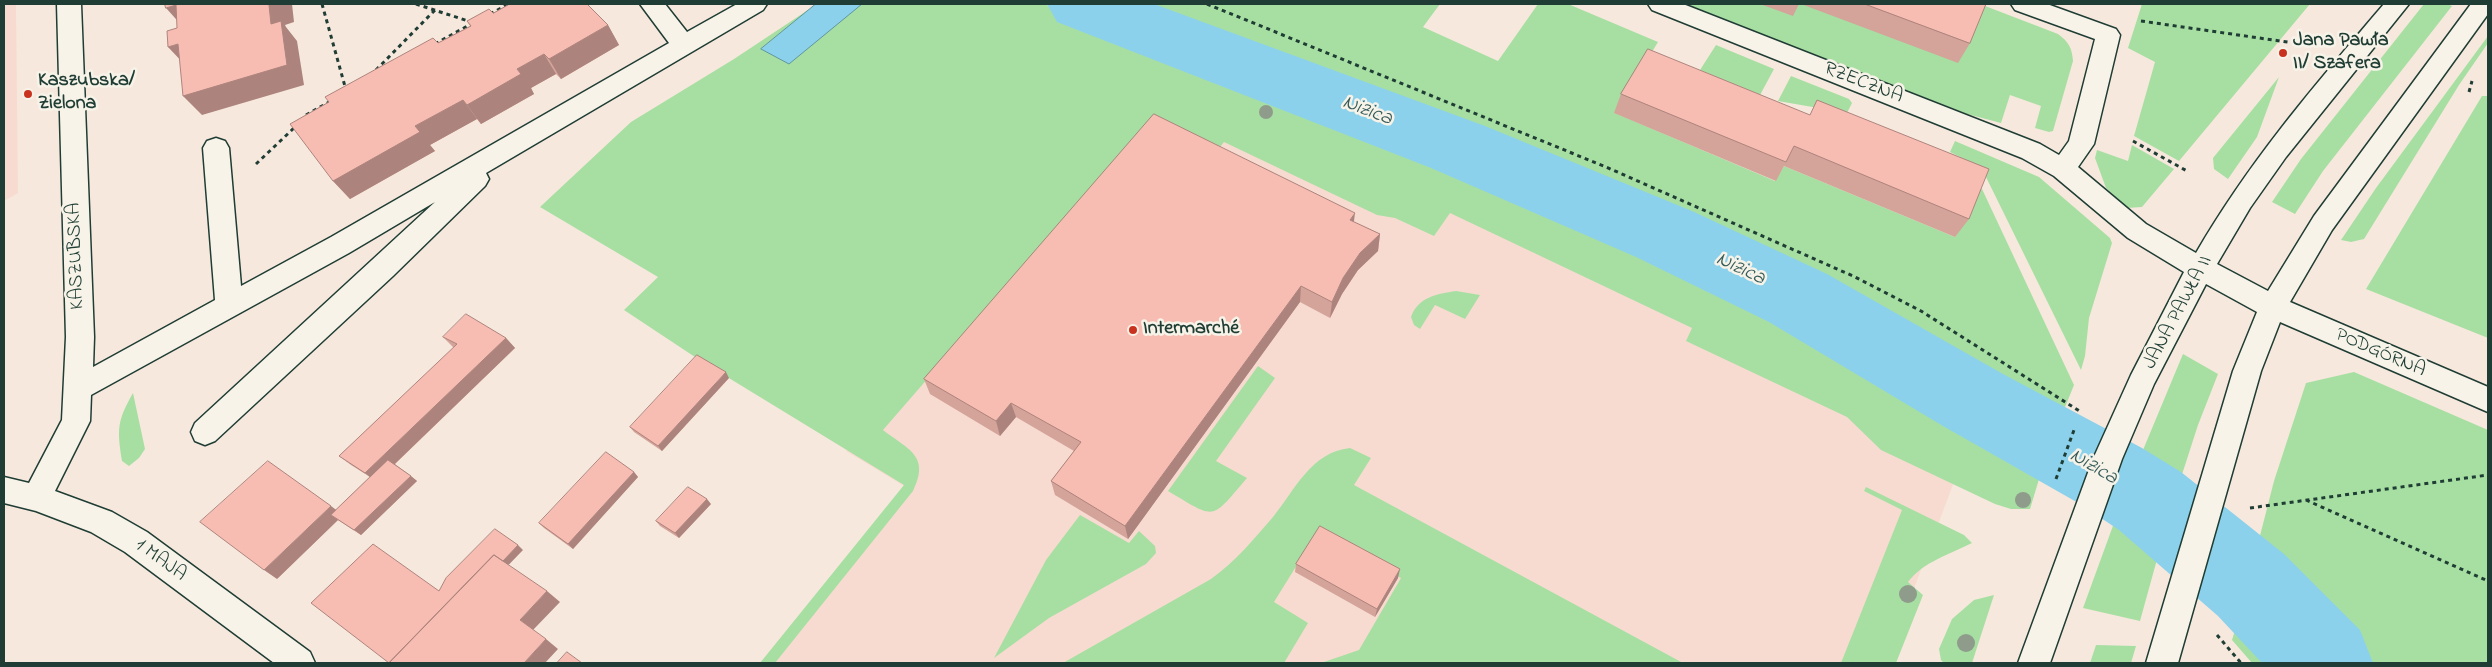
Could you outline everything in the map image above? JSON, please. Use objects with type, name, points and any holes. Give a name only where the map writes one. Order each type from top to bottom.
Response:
[{"type":"street","name":"KASZUBSKA","points":[[36,498],[76,421],[79,388],[80,337],[69,4]]},
{"type":"street","points":[[652,4],[685,46]]},
{"type":"street","points":[[79,388],[340,245],[755,4]]},
{"type":"street","name":"RZECZNA","points":[[1660,4],[2032,151],[2063,169],[2137,231],[2273,307]]},
{"type":"street","points":[[2023,4],[2108,35],[2081,144],[2063,169]]},
{"type":"street","name":"JANA PAWŁA II","points":[[2034,663],[2092,498],[2112,449],[2167,330],[2241,201],[2280,148],[2397,4]]},
{"type":"street","points":[[2162,663],[2247,371],[2273,307],[2322,223],[2482,4]]},
{"type":"street","points":[[216,148],[229,305]]},
{"type":"street","points":[[205,432],[384,268],[503,152]]},
{"type":"street","points":[[340,245],[357,244],[370,247],[380,256],[384,268]]},
{"type":"street","name":"PODGÓRNA","points":[[2273,307],[2488,400]]},
{"type":"street","name":"1 MAJA","points":[[4,490],[36,498],[101,522],[136,542],[299,663]]},
{"type":"path","points":[[322,4],[346,92],[352,89]]},
{"type":"path","points":[[416,4],[474,23],[432,46]]},
{"type":"path","points":[[488,15],[509,4]]},
{"type":"path","points":[[1207,4],[1597,164],[1853,276],[1921,311],[2081,412]]},
{"type":"path","points":[[371,76],[435,10]]},
{"type":"path","points":[[2108,35],[2124,19],[2294,44]]},
{"type":"path","points":[[302,119],[339,96]]},
{"type":"path","points":[[220,200],[295,126]]},
{"type":"path","points":[[2133,141],[2187,171]]},
{"type":"path","points":[[2056,479],[2074,430]]},
{"type":"path","points":[[2250,508],[2488,475]]},
{"type":"path","points":[[2305,499],[2488,581]]},
{"type":"path","points":[[2217,635],[2241,663]]},
{"type":"shaded area","points":[[4,4],[16,4],[18,193],[4,201]]},
{"type":"shaded area","points":[[1185,65],[1972,434],[1886,663],[760,663],[904,486],[846,451]]},
{"type":"green space","points":[[817,4],[1044,4],[1557,198],[1812,328],[2043,466],[2030,509],[2011,509],[1995,504],[1881,450],[1847,417],[1686,341],[1692,328],[1450,213],[1434,236],[1395,218],[1377,215],[1224,142],[1212,157],[1148,125],[883,430],[908,448],[918,461],[918,479],[913,491],[775,663],[760,663],[904,485],[701,361],[624,310],[658,277],[540,207],[631,122],[734,59]]},
{"type":"green space","points":[[1117,4],[1440,4],[1423,27],[1498,61],[1538,4],[1568,4],[1658,42],[1615,113],[1775,181],[1784,166],[1955,237],[1975,188],[1982,189],[2074,385],[2055,432],[1978,391],[1845,310],[1669,225],[1464,139],[1238,49]]},
{"type":"green space","points":[[1686,4],[1980,4],[2058,34],[2069,46],[2073,61],[2053,131],[2049,132],[2035,128],[2041,106],[2010,95],[2001,123],[1967,114]]},
{"type":"green space","points":[[2142,4],[2310,4],[2179,161],[2134,136],[2155,62],[2128,48]]},
{"type":"green space","points":[[2424,4],[2447,4],[2452,6],[2323,171],[2295,214],[2272,202],[2301,159]]},
{"type":"green space","points":[[2488,36],[2488,43],[2459,85],[2364,239],[2351,242],[2341,240],[2376,188]]},
{"type":"green space","points":[[1716,45],[1774,69],[1760,95],[1700,70]]},
{"type":"green space","points":[[1791,76],[1849,99],[1852,103],[1847,113],[1778,101]]},
{"type":"green space","points":[[2279,77],[2257,137],[2228,179],[2214,169],[2213,158]]},
{"type":"green space","points":[[2482,96],[2488,96],[2488,338],[2366,289]]},
{"type":"green space","points":[[1955,141],[2039,177],[2110,238],[2112,243],[2089,318],[2085,356],[2081,370],[1985,175],[1976,165],[1950,152]]},
{"type":"green space","points":[[2132,145],[2174,169],[2142,207],[2127,208],[2106,188],[2095,158],[2097,150],[2128,161]]},
{"type":"green space","points":[[1456,291],[1480,295],[1465,319],[1435,305],[1420,329],[1414,325],[1411,317],[1418,305],[1435,295]]},
{"type":"green space","points":[[2183,354],[2218,374],[2198,425],[2177,490],[2138,462]]},
{"type":"green space","points":[[1258,366],[1275,378],[1216,461],[1247,478],[1219,509],[1212,512],[1205,511],[1168,491]]},
{"type":"green space","points":[[2354,372],[2488,430],[2488,663],[2348,663],[2252,567],[2274,481],[2306,383]]},
{"type":"green space","points":[[133,393],[145,449],[139,458],[129,466],[122,461],[119,433],[121,418]]},
{"type":"green space","points":[[1350,448],[1371,458],[1354,485],[1683,663],[1321,663],[1359,650],[1401,578],[1318,531],[1274,602],[1308,623],[1284,663],[1063,663],[1211,579],[1236,558],[1251,542],[1314,464],[1336,451]]},
{"type":"green space","points":[[1866,487],[1964,535],[1972,543],[1929,564],[1908,582],[1923,595],[1896,663],[1841,663],[1902,510],[1864,491]]},
{"type":"green space","points":[[2118,512],[2161,545],[2140,621],[2083,608]]},
{"type":"green space","points":[[1080,515],[1129,543],[1139,531],[1155,546],[1156,553],[1146,564],[1049,618],[994,658],[1046,560]]},
{"type":"green space","points":[[1994,595],[1972,663],[1944,663],[1941,660],[1939,649],[1952,619],[1974,600]]},
{"type":"green space","points":[[2245,598],[2303,663],[2252,663],[2232,640]]},
{"type":"green space","points":[[2096,645],[2136,646],[2131,663],[2090,663]]},
{"type":"water","points":[[816,4],[862,4],[789,64],[761,49]]},
{"type":"building","points":[[165,4],[272,4],[269,5],[271,24],[281,21],[287,65],[183,96],[178,44],[168,47],[167,31],[177,28],[176,5],[166,8]]},
{"type":"building","points":[[510,4],[587,4],[608,25],[549,59],[544,54],[517,69],[521,74],[467,105],[463,100],[415,126],[420,132],[333,181],[290,124],[329,102],[325,97],[433,38],[438,43],[471,26],[467,21],[489,9],[493,13]]},
{"type":"building","points":[[1865,4],[1986,4],[1970,43]]},
{"type":"building","points":[[1648,49],[1810,115],[1817,100],[1989,169],[1969,219],[1794,146],[1786,162],[1621,94]]},
{"type":"building","name":"Intermarché","points":[[1154,114],[1355,213],[1350,220],[1380,234],[1360,253],[1343,278],[1332,302],[1301,286],[1125,526],[1051,481],[1081,442],[1011,403],[996,421],[924,379]]},
{"type":"building","points":[[466,314],[506,338],[365,473],[339,456],[457,344],[443,337]]},
{"type":"building","points":[[697,355],[726,372],[658,446],[630,427]]},
{"type":"building","points":[[606,452],[634,472],[568,544],[539,523]]},
{"type":"building","points":[[388,460],[411,476],[354,530],[331,515]]},
{"type":"building","points":[[268,461],[331,506],[264,570],[200,522]]},
{"type":"building","points":[[688,487],[707,499],[675,533],[656,521]]},
{"type":"building","points":[[1320,526],[1400,569],[1377,609],[1296,564]]},
{"type":"building","points":[[495,529],[518,545],[503,561],[494,555],[389,663],[311,603],[373,544],[439,591],[446,578]]},
{"type":"building","points":[[494,555],[547,591],[520,620],[546,639],[524,663],[389,663]]},
{"type":"building","points":[[567,652],[582,663],[557,663]]},
{"type":"waterway","name":"Nizica","points":[[1082,4],[1458,147],[1664,234],[1798,298],[1973,400],[2111,476],[2150,501],[2251,585],[2326,663]]},
{"type":"place","name":"Jana Pawła II/ Szafera","points":[[2283,53]]},
{"type":"place","name":"Kaszubska/ Zielona","points":[[28,94]]},
{"type":"place","name":"Intermarché","points":[[1133,330]]}]
